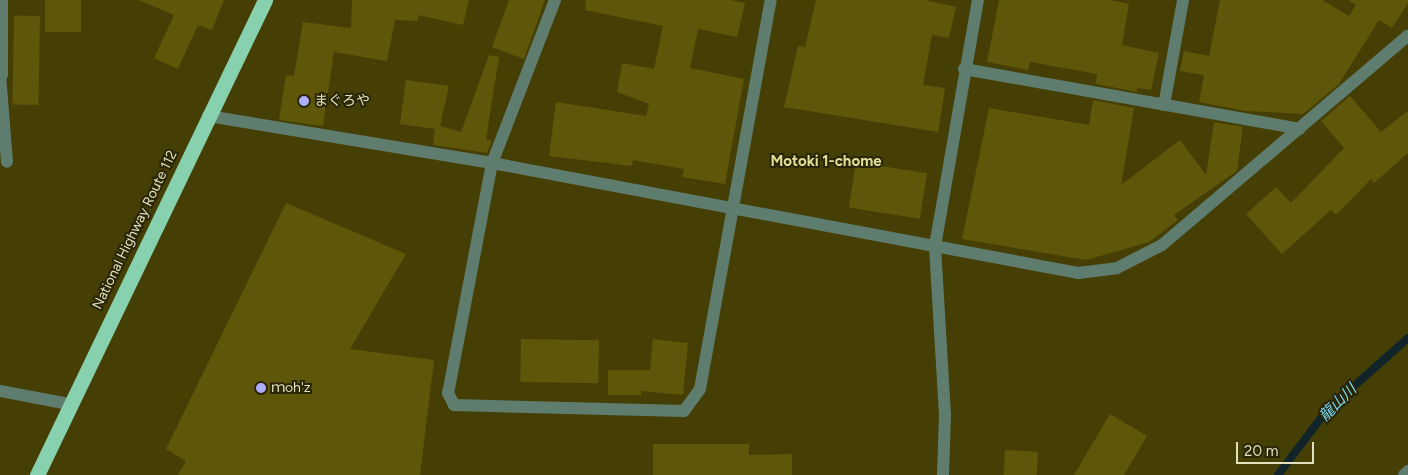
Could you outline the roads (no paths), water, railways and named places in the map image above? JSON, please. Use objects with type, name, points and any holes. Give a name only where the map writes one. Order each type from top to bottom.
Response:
[{"type":"highway","name":"National Highway Route 112","points":[[36,475],[264,0]]},
{"type":"street","points":[[2,0],[1,75],[7,162]]},
{"type":"street","points":[[555,0],[492,163],[448,393],[454,405],[684,411],[700,389],[772,0]]},
{"type":"street","points":[[943,475],[945,415],[935,246],[964,69],[978,0]]},
{"type":"street","points":[[1164,104],[1183,0]]},
{"type":"street","points":[[208,116],[492,163],[733,210],[1078,273],[1117,268],[1162,245],[1408,36]]},
{"type":"street","points":[[964,69],[1300,129]]},
{"type":"street","points":[[0,392],[69,404]]},
{"type":"street","points":[[1404,475],[1408,471]]},
{"type":"waterway","name":"龍山川","points":[[1278,475],[1327,410],[1408,338]]},
{"type":"place","name":"まぐろや","points":[[304,101]]},
{"type":"place","name":"ｍoh'z","points":[[261,388]]},
{"type":"district","name":"Motoki 1-chome","points":[[826,162]]}]
